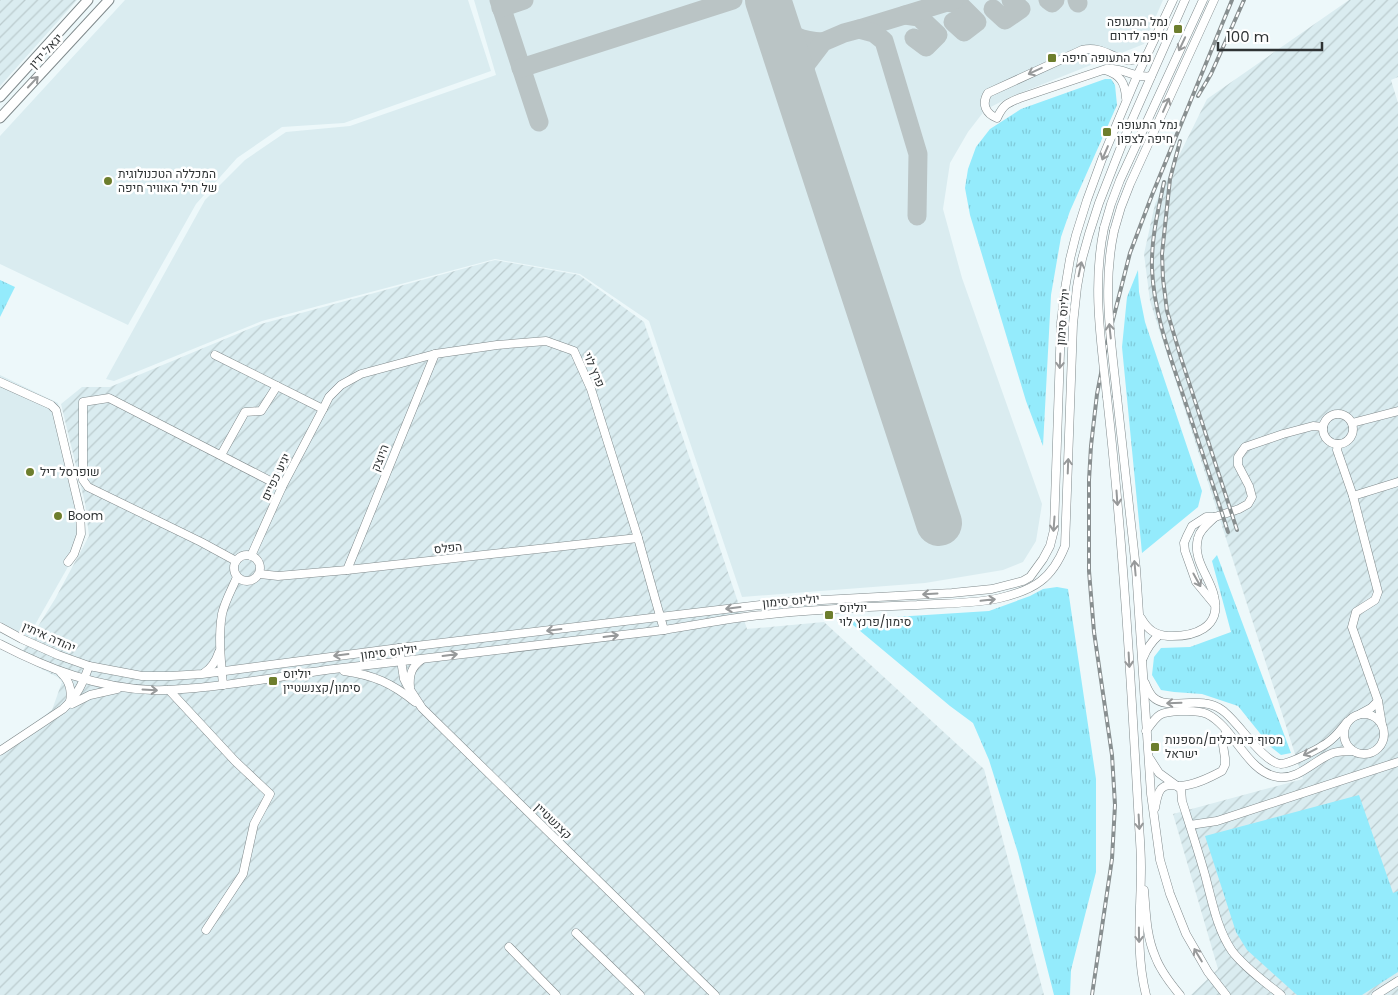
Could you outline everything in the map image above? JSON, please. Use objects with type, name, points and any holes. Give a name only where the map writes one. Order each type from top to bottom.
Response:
[{"type":"main road","name":"יגאל ידין","points":[[0,97],[88,0]]},
{"type":"main road","name":"יגאל ידין","points":[[0,118],[109,0]]},
{"type":"street","name":"יוליוס סימון","points":[[89,666],[142,676],[202,674],[661,616],[785,602],[952,593],[992,589],[1023,581],[1037,569],[1050,546],[1054,530],[1061,323],[1068,269],[1076,235],[1086,200],[1126,101],[1173,0]]},
{"type":"street","name":"יוליוס סימון","points":[[84,680],[128,688],[153,690],[223,685],[335,669],[664,630],[760,615],[997,599],[1037,584],[1054,569],[1065,546],[1072,324],[1076,287],[1089,234],[1099,202],[1128,129],[1185,0]]},
{"type":"street","points":[[1180,995],[1158,964],[1148,934],[1141,866],[1128,640],[1115,465],[1097,300],[1098,267],[1104,228],[1111,204],[1120,180],[1203,0]]},
{"type":"street","points":[[1214,0],[1121,207],[1114,231],[1108,268],[1107,298],[1140,617],[1146,731],[1160,860],[1170,894],[1196,952],[1208,972],[1226,995]]},
{"type":"street","points":[[1146,56],[1138,60],[1127,61],[1093,48],[1082,50],[988,93],[984,100],[985,106],[990,114],[997,118],[1000,110],[1007,103],[1103,70],[1116,69],[1137,76],[1151,76]]},
{"type":"street","points":[[1103,70],[1112,72],[1120,79],[1125,89],[1126,101]]},
{"type":"street","name":"פרץ לוי","points":[[323,409],[329,397],[340,384],[361,374],[435,354],[497,345],[546,341],[574,351],[591,389],[638,538],[664,630]]},
{"type":"street","name":"היוצק","points":[[347,570],[435,354]]},
{"type":"street","points":[[215,355],[323,409]]},
{"type":"street","points":[[0,382],[51,405],[56,410],[80,510],[81,534],[74,554],[68,562]]},
{"type":"street","points":[[221,455],[245,412],[261,411],[277,386]]},
{"type":"street","points":[[236,561],[88,487],[83,480],[83,402],[109,398],[282,487]]},
{"type":"street","name":"יגיע כפיים","points":[[251,556],[282,487],[323,409]]},
{"type":"street","points":[[1352,423],[1398,411]]},
{"type":"street","points":[[1335,414],[1345,416],[1352,423],[1353,428],[1347,441],[1338,444],[1325,437],[1323,427],[1327,418],[1335,414]]},
{"type":"street","points":[[1215,605],[1196,582],[1185,551],[1184,543],[1192,526],[1206,517],[1215,517],[1248,504],[1252,497],[1249,486],[1238,465],[1238,456],[1245,447],[1282,434],[1313,426],[1323,427]]},
{"type":"street","points":[[1338,444],[1337,450],[1353,496],[1378,592],[1375,600],[1356,612],[1352,627],[1378,700],[1384,732],[1384,739],[1381,745],[1371,753],[1358,754],[1352,751],[1344,741],[1344,728],[1347,722]]},
{"type":"street","points":[[1353,496],[1398,482]]},
{"type":"street","points":[[1140,617],[1151,632],[1159,635],[1174,636],[1199,631],[1206,628],[1212,621],[1215,605],[1214,596],[1199,558],[1197,545],[1198,536],[1215,517]]},
{"type":"street","name":"הפלס","points":[[260,574],[278,576],[347,570],[638,538]]},
{"type":"street","points":[[242,556],[251,556],[258,561],[261,570],[257,578],[249,582],[237,577],[234,570],[236,561],[242,556]]},
{"type":"street","points":[[223,685],[220,648],[222,614],[237,577]]},
{"type":"street","points":[[656,598],[667,611],[682,614]]},
{"type":"street","points":[[645,619],[654,613],[656,598]]},
{"type":"street","name":"יהודה איתין","points":[[0,627],[49,651],[89,666]]},
{"type":"street","points":[[1142,661],[1152,641],[1159,635]]},
{"type":"street","points":[[0,644],[60,672],[68,681],[71,694],[70,702]]},
{"type":"street","points":[[202,674],[213,664],[220,648]]},
{"type":"street","name":"קצנשטיין","points":[[399,648],[404,679],[422,708],[714,995]]},
{"type":"street","points":[[411,692],[410,681],[412,671],[416,664],[424,658]]},
{"type":"street","points":[[64,709],[77,694],[89,666]]},
{"type":"street","points":[[53,669],[84,680]]},
{"type":"street","points":[[335,669],[379,679],[399,690],[422,708]]},
{"type":"street","points":[[1143,677],[1149,692],[1153,697],[1162,702],[1168,704],[1201,702],[1212,704],[1222,710],[1243,730],[1261,752],[1278,764],[1287,764],[1324,745],[1352,717],[1371,708],[1378,700]]},
{"type":"street","points":[[0,751],[77,700],[103,691],[128,688]]},
{"type":"street","points":[[169,690],[235,761],[270,794],[254,824],[242,874],[206,930]]},
{"type":"street","points":[[1146,731],[1155,718],[1162,713],[1190,711],[1207,714],[1222,725],[1258,768],[1269,775],[1278,777],[1296,775],[1332,753],[1352,751]]},
{"type":"street","points":[[1359,714],[1373,716],[1382,726]]},
{"type":"street","points":[[1154,812],[1161,789],[1168,785],[1179,786],[1205,779],[1222,771],[1225,764],[1223,745],[1226,730]]},
{"type":"street","points":[[1223,750],[1228,747],[1240,747]]},
{"type":"street","points":[[1148,755],[1154,768],[1181,789],[1182,801],[1213,909],[1223,934],[1233,951],[1250,969],[1281,995]]},
{"type":"street","points":[[1190,825],[1218,821],[1398,762]]},
{"type":"street","points":[[1141,866],[1139,952],[1146,995]]},
{"type":"street","points":[[576,933],[640,995]]},
{"type":"street","points":[[509,947],[556,995]]},
{"type":"street","points":[[1376,995],[1398,981]]},
{"type":"shaded area","points":[[0,0],[77,0],[0,86]]},
{"type":"shaded area","name":"המכללה הטכנולוגית של חיל האוויר חיפה","points":[[125,0],[468,0],[491,71],[344,123],[282,127],[237,158],[196,204],[128,325],[0,264],[0,136]]},
{"type":"shaded area","name":"נמל התעופה חיפה","points":[[474,0],[1163,0],[1144,44],[1010,97],[985,110],[968,132],[950,163],[943,209],[962,278],[1042,504],[1036,541],[1023,562],[1003,570],[925,583],[742,597],[649,321],[580,274],[495,259],[262,321],[114,381],[106,379],[205,200],[245,160],[286,132],[350,126],[496,75]]},
{"type":"shaded area","points":[[1349,0],[1398,0],[1398,77],[1391,80],[1398,103],[1398,995],[1191,995],[1218,969],[1173,814],[1303,779],[1150,301],[1144,254],[1155,204],[1207,99]]},
{"type":"shaded area","points":[[495,260],[579,275],[644,322],[747,629],[824,622],[984,769],[1044,995],[0,995],[0,748],[52,710],[62,682],[59,678],[19,657],[55,599],[89,536],[85,503],[61,404],[82,387],[110,387],[261,324]]},
{"type":"shaded area","points":[[0,375],[58,403],[83,503],[85,537],[28,637],[0,622]]},
{"type":"green space","points":[[1105,79],[1111,79],[1115,85],[1117,105],[1070,211],[1061,237],[1051,295],[1043,446],[1026,401],[970,215],[965,188],[968,169],[976,147],[990,129],[1021,109]]},
{"type":"green space","points":[[1138,270],[1139,292],[1145,322],[1202,491],[1198,507],[1142,553],[1122,347],[1127,297]]},
{"type":"green space","points":[[0,280],[15,287],[0,317]]},
{"type":"green space","points":[[1217,555],[1291,753],[1281,755],[1271,747],[1238,706],[1202,694],[1161,690],[1152,675],[1154,657],[1161,648],[1190,647],[1231,632],[1212,561]]},
{"type":"green space","points":[[1057,587],[1068,589],[1096,779],[1096,872],[1071,970],[1070,995],[1054,995],[1018,853],[989,760],[973,723],[847,620],[989,611],[1030,596],[1043,589]]},
{"type":"green space","points":[[1359,795],[1393,893],[1398,891],[1398,972],[1362,995],[1297,995],[1247,950],[1236,932],[1205,836]]},
{"type":"taxiway","points":[[499,0],[539,122]]},
{"type":"taxiway","points":[[501,8],[524,0]]},
{"type":"taxiway","points":[[521,68],[733,0]]},
{"type":"taxiway","points":[[859,29],[954,0]]},
{"type":"taxiway","points":[[993,9],[1005,20],[1021,9],[1011,0]]},
{"type":"taxiway","points":[[1048,0],[1052,3],[1055,0]]},
{"type":"taxiway","points":[[948,2],[960,5],[977,22],[964,32],[953,22]]},
{"type":"taxiway","points":[[905,15],[919,17],[938,35],[926,47],[914,38]]},
{"type":"taxiway","points":[[774,20],[796,37],[823,42]]},
{"type":"taxiway","points":[[799,95],[800,77],[807,63],[823,42],[859,29],[874,33],[884,41],[918,154],[917,216]]},
{"type":"runway","points":[[768,0],[939,523]]},
{"type":"railway","points":[[1092,995],[1112,859],[1115,805],[1112,755],[1094,632],[1089,571],[1089,480],[1097,394],[1107,343],[1130,253],[1232,0]]},
{"type":"railway","points":[[1198,96],[1211,74],[1244,0]]},
{"type":"railway","points":[[1180,141],[1170,179],[1162,254],[1167,311],[1237,530]]},
{"type":"railway","points":[[1164,182],[1155,225],[1152,269],[1159,319],[1228,532]]},
{"type":"place","name":"נמל התעופה חיפה לדרום","points":[[1178,29]]},
{"type":"place","name":"נמל התעופה חיפה","points":[[1052,58]]},
{"type":"place","name":"נמל התעופה חיפה לצפון","points":[[1107,132]]},
{"type":"place","name":"המכללה הטכנולוגית של חיל האוויר חיפה","points":[[108,181]]},
{"type":"place","name":"שופרסל דיל","points":[[30,472]]},
{"type":"place","name":"Boom","points":[[58,516]]},
{"type":"place","name":"יוליוס סימון/פרנץ לוי","points":[[829,615]]},
{"type":"place","name":"יוליוס סימון/קצנשטיין","points":[[273,681]]},
{"type":"place","name":"מסוף כימיכלים/מספנות ישראל","points":[[1155,747]]}]
